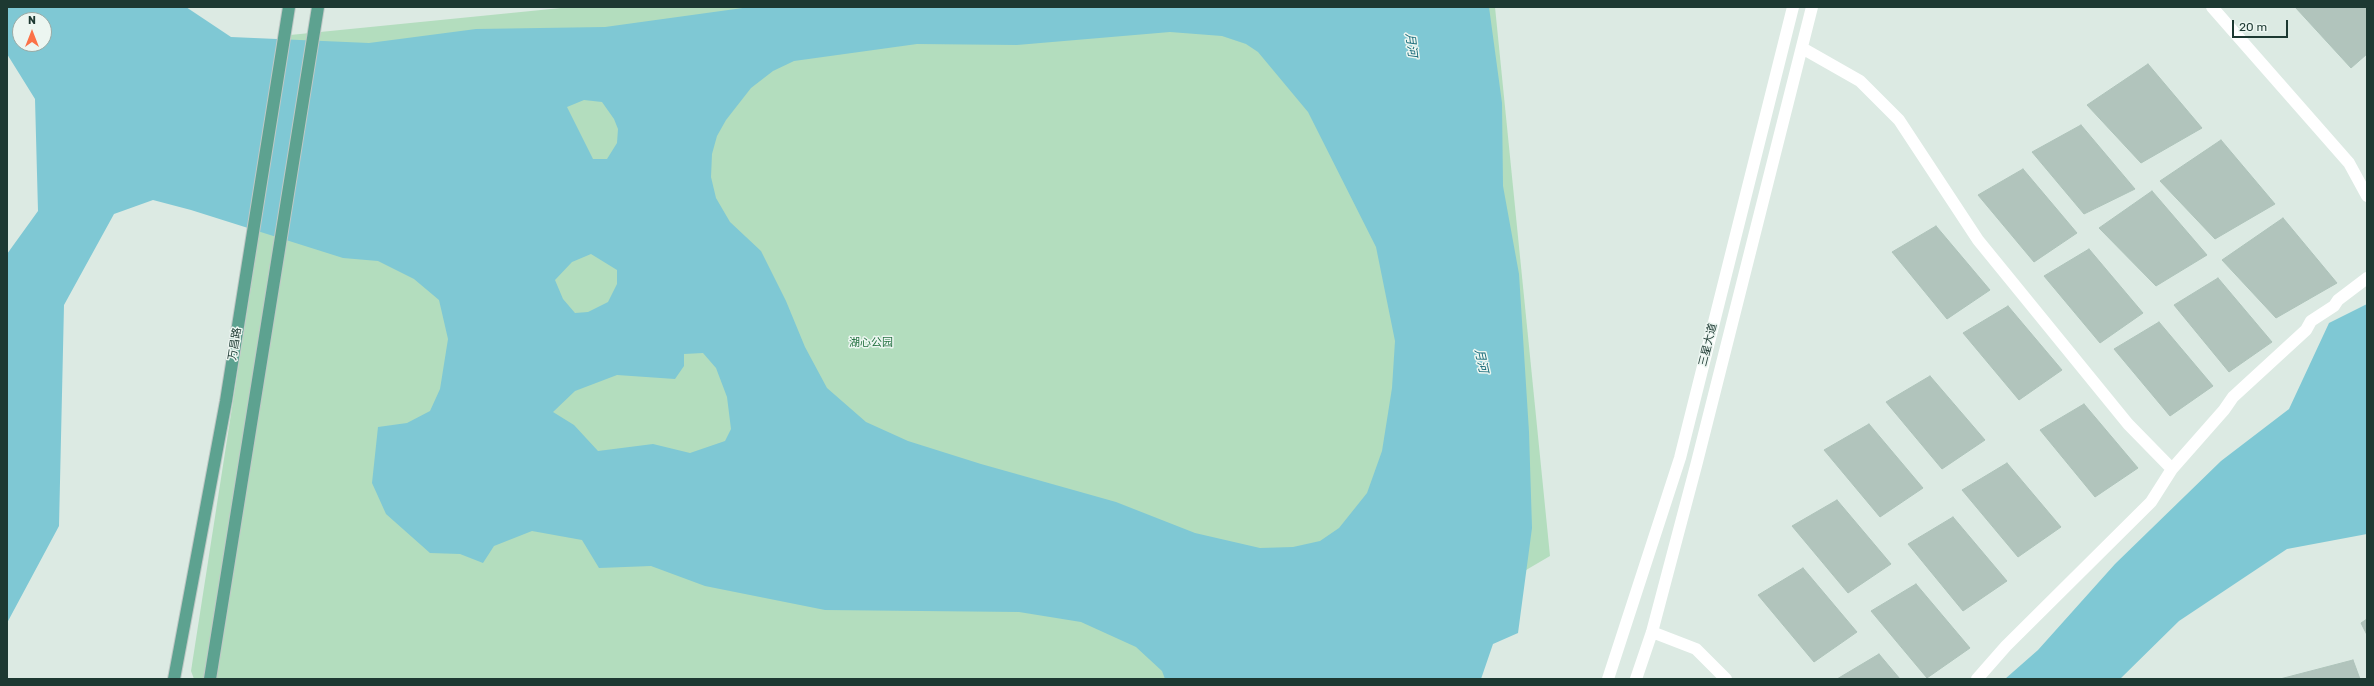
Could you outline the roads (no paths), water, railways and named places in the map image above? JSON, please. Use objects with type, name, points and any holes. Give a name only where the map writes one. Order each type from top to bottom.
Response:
[{"type":"main road","name":"万昌路","points":[[174,679],[226,401],[251,236],[289,7]]},
{"type":"main road","points":[[210,679],[318,7]]},
{"type":"street","name":"三星大道","points":[[1608,679],[1680,458],[1793,7]]},
{"type":"street","name":"三星大道","points":[[1636,679],[1652,632],[1697,462],[1812,7]]},
{"type":"street","points":[[2212,7],[2349,163],[2367,196]]},
{"type":"street","points":[[1802,48],[1860,81],[1899,120],[1978,240],[2128,424],[2172,469]]},
{"type":"street","points":[[1977,679],[2006,646],[2151,502],[2172,469],[2224,410],[2233,397],[2306,330],[2311,321],[2334,306],[2338,300],[2367,278]]},
{"type":"street","points":[[1652,632],[1696,649],[1726,679]]},
{"type":"water","name":"月河","points":[[7,7],[186,7],[231,37],[369,43],[476,29],[605,27],[750,7],[1489,7],[1502,103],[1503,186],[1519,274],[1529,432],[1532,528],[1518,633],[1493,644],[1481,679],[1165,679],[1162,671],[1136,647],[1081,622],[1019,612],[825,610],[705,586],[651,566],[599,568],[582,540],[532,531],[494,546],[483,563],[460,554],[430,553],[386,514],[372,483],[378,427],[407,423],[430,411],[440,389],[448,339],[439,300],[414,279],[378,261],[343,258],[191,210],[153,200],[114,214],[64,305],[59,526],[7,623],[7,254],[38,211],[35,99],[7,54]],"holes":[[[1170,32],[1222,36],[1246,44],[1258,52],[1308,112],[1376,247],[1395,341],[1392,388],[1382,451],[1367,493],[1339,528],[1320,541],[1293,547],[1260,548],[1195,533],[1116,502],[981,464],[908,441],[866,422],[827,388],[805,347],[786,301],[761,251],[730,222],[716,198],[711,177],[712,154],[717,136],[726,120],[751,88],[773,71],[794,61],[917,44],[1017,45]],[[584,100],[602,102],[614,119],[618,129],[617,143],[607,159],[593,159],[567,107]],[[591,254],[617,270],[617,284],[608,302],[588,312],[575,313],[563,299],[555,280],[572,262]],[[703,353],[716,368],[727,397],[731,429],[725,441],[690,453],[653,444],[598,451],[574,425],[553,412],[575,391],[617,375],[675,379],[684,366],[684,354]]]},
{"type":"water","points":[[2367,304],[2367,534],[2287,549],[2179,621],[2120,679],[2005,679],[2038,650],[2115,564],[2221,461],[2289,409],[2329,323]]},
{"type":"park label","name":"湖心公园","points":[[871,343]]}]
